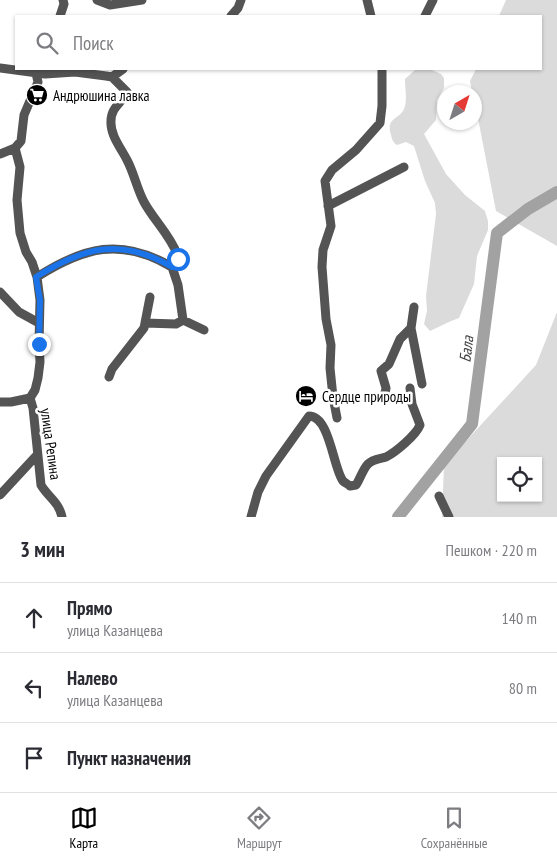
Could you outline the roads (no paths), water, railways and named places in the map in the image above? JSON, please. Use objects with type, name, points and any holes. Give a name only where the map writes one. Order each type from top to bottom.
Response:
[{"type":"street","points":[[60,15],[64,4],[63,0]]},
{"type":"street","points":[[97,0],[110,5],[142,0]]},
{"type":"street","points":[[232,15],[238,8],[241,0]]},
{"type":"street","points":[[367,0],[371,15]]},
{"type":"street","points":[[426,15],[433,0]]},
{"type":"street","points":[[0,68],[15,69]]},
{"type":"street","points":[[35,70],[45,74],[75,72],[112,77],[127,92],[114,108],[110,122],[113,133],[129,164],[132,176],[144,202],[177,255],[177,261],[172,267]]},
{"type":"street","points":[[0,154],[15,148],[21,140],[24,115],[38,82],[35,70]]},
{"type":"street","points":[[112,77],[122,70]]},
{"type":"street","points":[[337,418],[331,378],[331,345],[326,319],[322,267],[323,250],[331,226],[325,181],[382,119],[382,70]]},
{"type":"street","points":[[0,402],[30,398],[35,390],[40,362],[40,300],[32,262],[26,252],[20,233],[17,200],[20,167],[15,148]]},
{"type":"street","points":[[328,206],[404,168]]},
{"type":"street","points":[[36,277],[82,253],[102,248],[116,248],[138,252],[172,267],[178,285],[183,320]]},
{"type":"street","points":[[0,292],[19,312],[39,322]]},
{"type":"street","points":[[109,377],[112,368],[132,345],[145,323],[150,297]]},
{"type":"street","points":[[414,307],[411,328],[422,384]]},
{"type":"street","points":[[145,323],[176,324],[183,320]]},
{"type":"street","points":[[183,320],[204,330]]},
{"type":"street","points":[[385,394],[386,388],[381,371],[389,364],[400,339],[411,328]]},
{"type":"street","points":[[251,517],[258,492],[266,476],[306,418],[313,416],[323,428],[330,440],[343,481],[350,486],[356,485],[367,465],[375,460],[389,456],[418,430],[420,425],[412,404],[410,388]]},
{"type":"street","name":"улица Репина","points":[[30,398],[33,408],[42,485],[45,492],[57,503],[62,517]]},
{"type":"street","points":[[0,495],[37,455]]},
{"type":"street","points":[[439,496],[449,517]]},
{"type":"waterway","name":"Бала","points":[[398,517],[472,424],[497,233],[528,209],[557,192]]},
{"type":"place","name":"Андрюшина лавка","points":[[37,95]]},
{"type":"place","name":"Сердце природы","points":[[306,396]]}]
